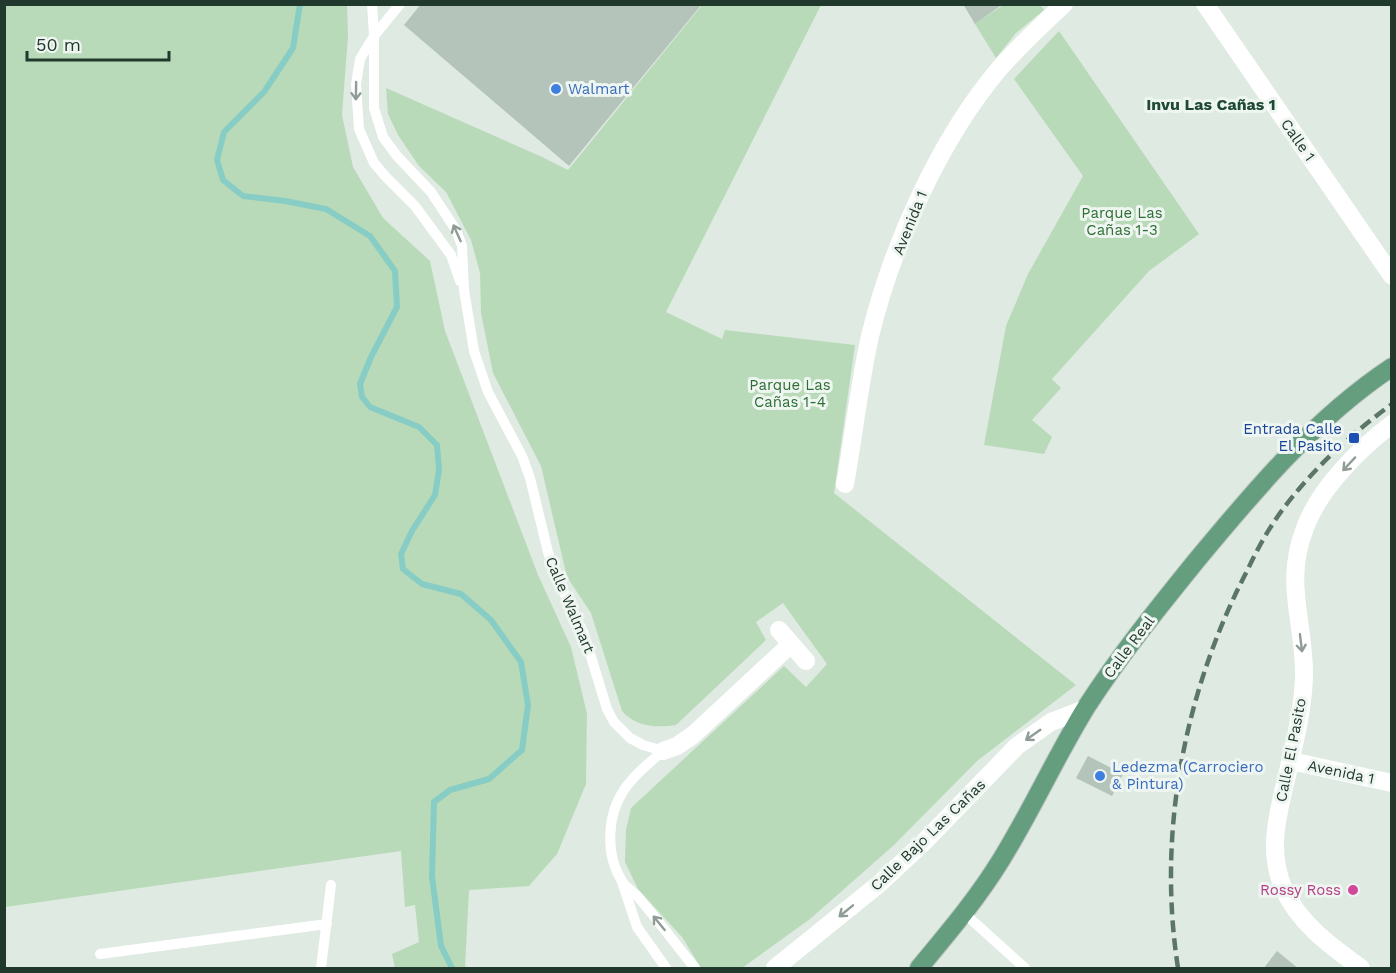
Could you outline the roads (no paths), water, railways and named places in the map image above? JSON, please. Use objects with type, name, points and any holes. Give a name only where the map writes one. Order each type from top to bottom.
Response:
[{"type":"main road","name":"Calle Real","points":[[919,969],[964,913],[1001,860],[1085,708],[1117,660],[1221,531],[1270,476],[1347,400],[1392,367]]},
{"type":"street","name":"Avenida 1","points":[[845,484],[870,338],[882,295],[910,218],[928,178],[959,126],[992,79],[1026,40],[1064,4]]},
{"type":"street","name":"Calle 1","points":[[1205,4],[1392,276]]},
{"type":"street","name":"Calle El Pasito","points":[[1361,969],[1328,943],[1300,916],[1283,888],[1275,857],[1275,829],[1291,761],[1304,676],[1294,576],[1297,553],[1305,526],[1322,497],[1346,466],[1392,424]]},
{"type":"street","points":[[663,751],[677,746],[693,735],[785,637],[806,661]]},
{"type":"street","name":"Calle Bajo Las Cañas","points":[[775,969],[879,884],[923,843],[1017,746],[1051,722],[1085,708]]},
{"type":"street","name":"Avenida 1","points":[[1291,761],[1392,783]]},
{"type":"lane","name":"Calle Walmart","points":[[372,4],[374,108],[383,137],[397,156],[431,192],[456,230],[462,246],[469,331],[480,370],[496,408],[522,456],[555,574],[584,634],[607,709],[614,722],[630,738],[663,751]]},
{"type":"lane","points":[[374,36],[400,4]]},
{"type":"lane","name":"Calle Walmart","points":[[374,36],[360,59],[356,84],[358,129],[374,163],[415,206],[451,255],[464,290]]},
{"type":"lane","points":[[663,751],[623,790],[615,806],[610,837],[612,855],[637,927],[666,969]]},
{"type":"lane","points":[[622,882],[636,895],[695,969]]},
{"type":"lane","points":[[321,969],[331,885]]},
{"type":"lane","points":[[964,913],[1025,969]]},
{"type":"lane","points":[[100,954],[327,924]]},
{"type":"waterway","points":[[300,4],[293,48],[264,92],[224,132],[217,160],[223,180],[243,196],[326,209],[370,236],[395,271],[397,307],[360,384],[362,397],[370,407],[419,427],[437,445],[439,470],[435,495],[412,531],[401,554],[403,569],[422,584],[461,594],[491,620],[521,662],[528,705],[522,750],[489,779],[450,790],[434,802],[432,876],[441,946],[452,968]]},
{"type":"railway","points":[[1178,968],[1172,917],[1171,866],[1174,815],[1181,764],[1192,714],[1225,617],[1261,543],[1290,500],[1331,455],[1392,404]]},
{"type":"place","name":"Walmart","points":[[556,89]]},
{"type":"place","name":"Entrada Calle El Pasito","points":[[1354,438]]},
{"type":"place","name":"Ledezma (Carrociero & Pintura)","points":[[1100,776]]},
{"type":"place","name":"Rossy Ross","points":[[1353,890]]},
{"type":"district","name":"Invu Las Cañas 1","points":[[1211,104]]},
{"type":"park label","name":"Parque Las Cañas 1-3","points":[[1122,222]]},
{"type":"park label","name":"Parque Las Cañas 1-4","points":[[790,394]]}]
